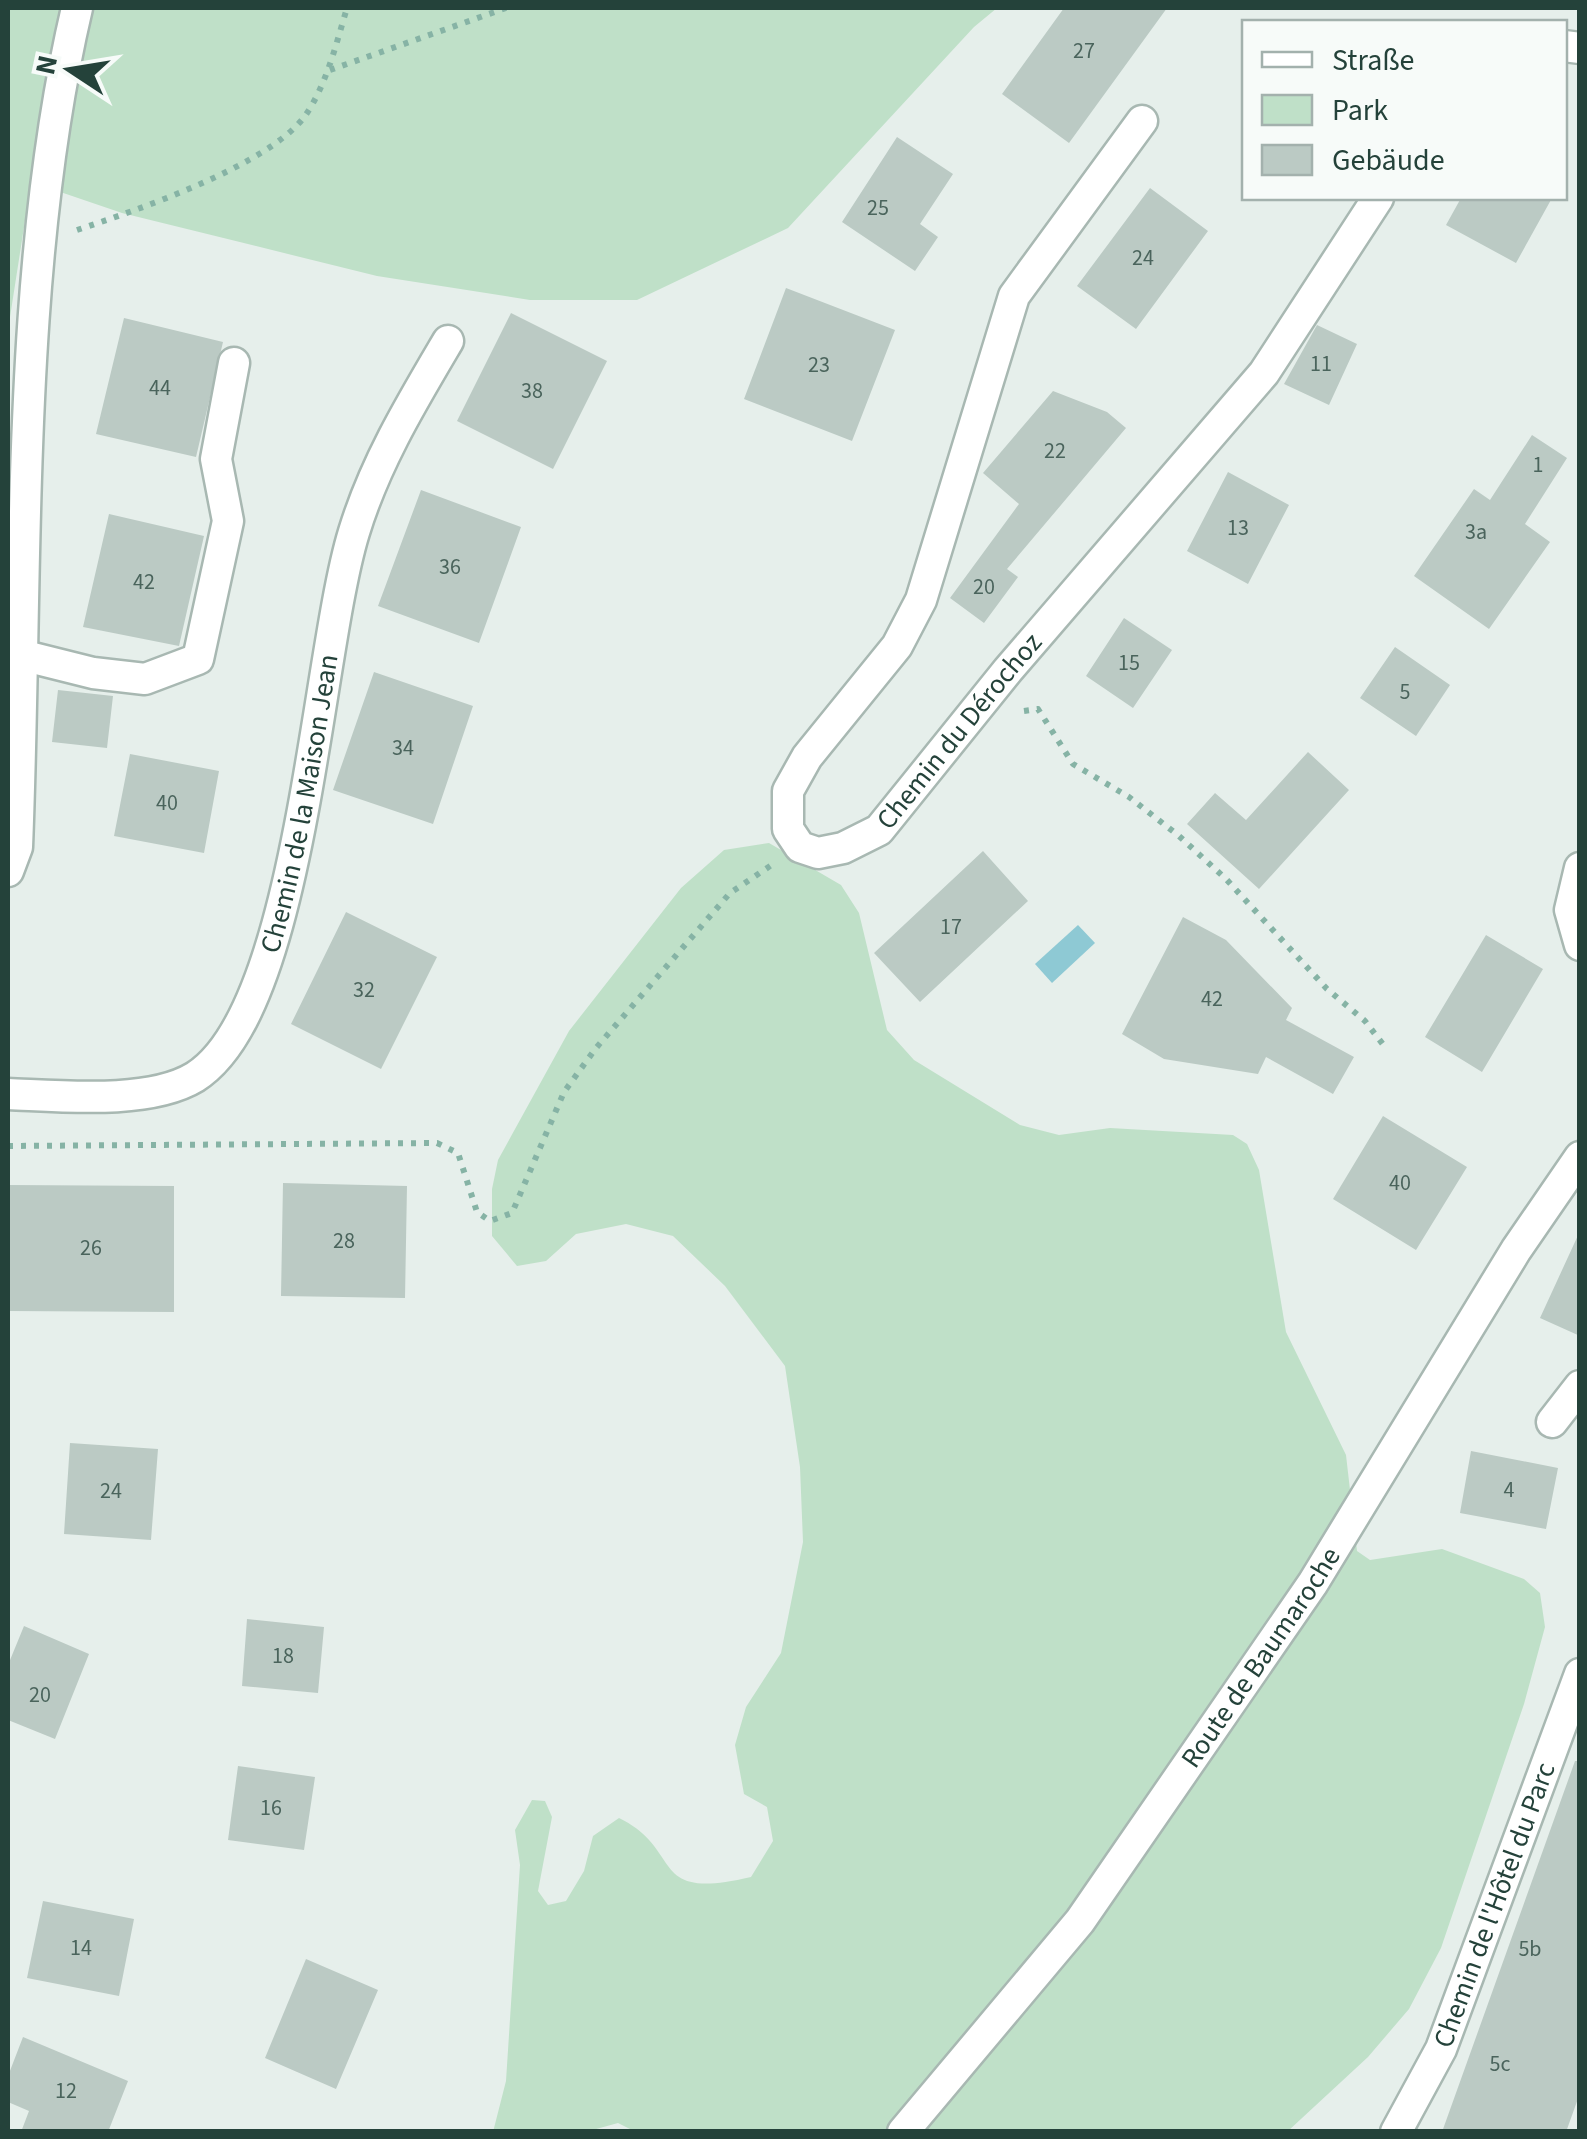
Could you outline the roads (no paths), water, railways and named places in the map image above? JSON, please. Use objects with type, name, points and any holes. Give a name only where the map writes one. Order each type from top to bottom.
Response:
[{"type":"street","points":[[8,871],[17,846],[32,365],[60,78],[77,8]]},
{"type":"street","name":"Chemin du Dérochoz","points":[[1142,121],[1014,296],[921,600],[896,646],[807,757],[788,791],[788,829],[800,847],[818,853],[843,848],[880,830],[1008,670],[1264,373],[1377,200]]},
{"type":"street","name":"Chemin de la Maison Jean","points":[[8,1094],[76,1096],[160,1090],[194,1077],[222,1055],[240,1030],[293,866],[328,648],[354,530],[374,477],[448,341]]},
{"type":"street","points":[[25,656],[93,673],[145,679],[198,658],[228,521],[216,459],[234,363]]},
{"type":"street","points":[[1580,868],[1570,910],[1580,946]]},
{"type":"street","name":"Route de Baumaroche","points":[[903,2132],[1091,1905],[1313,1583],[1506,1267],[1580,1157]]},
{"type":"street","points":[[1552,1422],[1580,1386]]},
{"type":"street","name":"Chemin de l'Hôtel du Parc","points":[[1396,2132],[1441,2048],[1580,1674]]},
{"type":"water","points":[[1078,925],[1095,943],[1052,983],[1035,964]]}]
